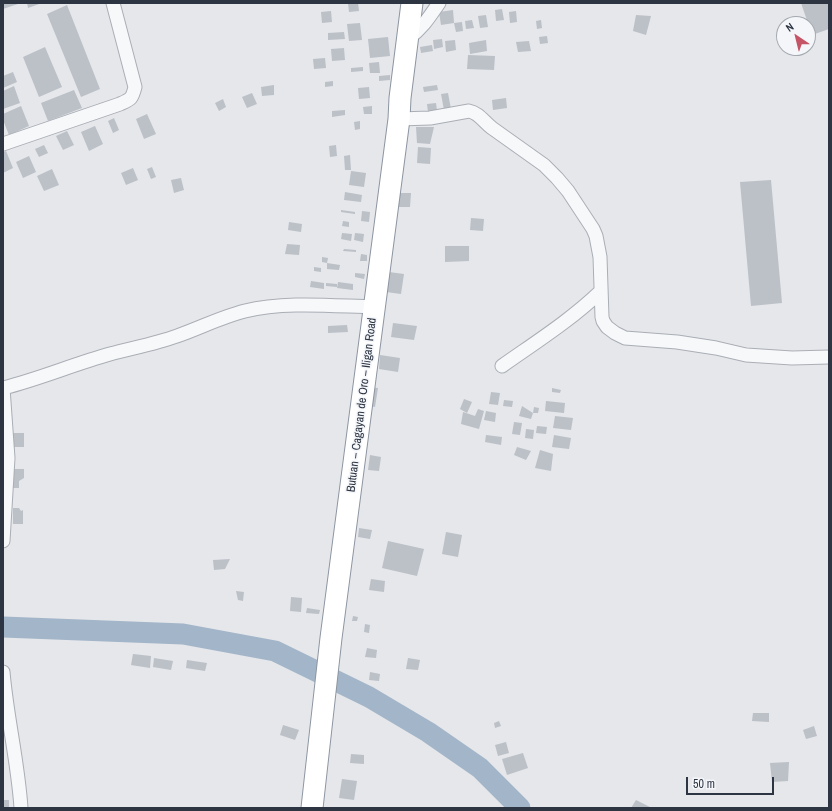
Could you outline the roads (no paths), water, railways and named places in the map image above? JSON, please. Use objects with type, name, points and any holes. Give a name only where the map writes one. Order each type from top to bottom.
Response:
[{"type":"highway","name":"Butuan – Cagayan de Oro – Iligan Road","points":[[312,808],[331,638],[399,119],[400,98],[412,3]]},
{"type":"street","points":[[3,144],[130,100],[135,87],[113,3]]},
{"type":"street","points":[[408,39],[426,22],[439,3]]},
{"type":"street","points":[[399,119],[430,118],[469,111],[474,112],[492,128],[544,165],[568,191],[596,236],[600,257],[602,318],[607,327],[615,334],[625,338],[676,342],[716,348],[746,355],[792,358],[829,357]]},
{"type":"street","points":[[502,366],[555,330],[590,302],[601,291]]},
{"type":"street","points":[[3,541],[8,458],[3,388],[103,356],[176,337],[216,320],[245,311],[277,306],[374,307]]},
{"type":"street","points":[[3,672],[5,697],[16,763],[21,808]]},
{"type":"waterway","points":[[3,627],[183,634],[275,651],[369,697],[428,732],[480,768],[520,808]]}]
